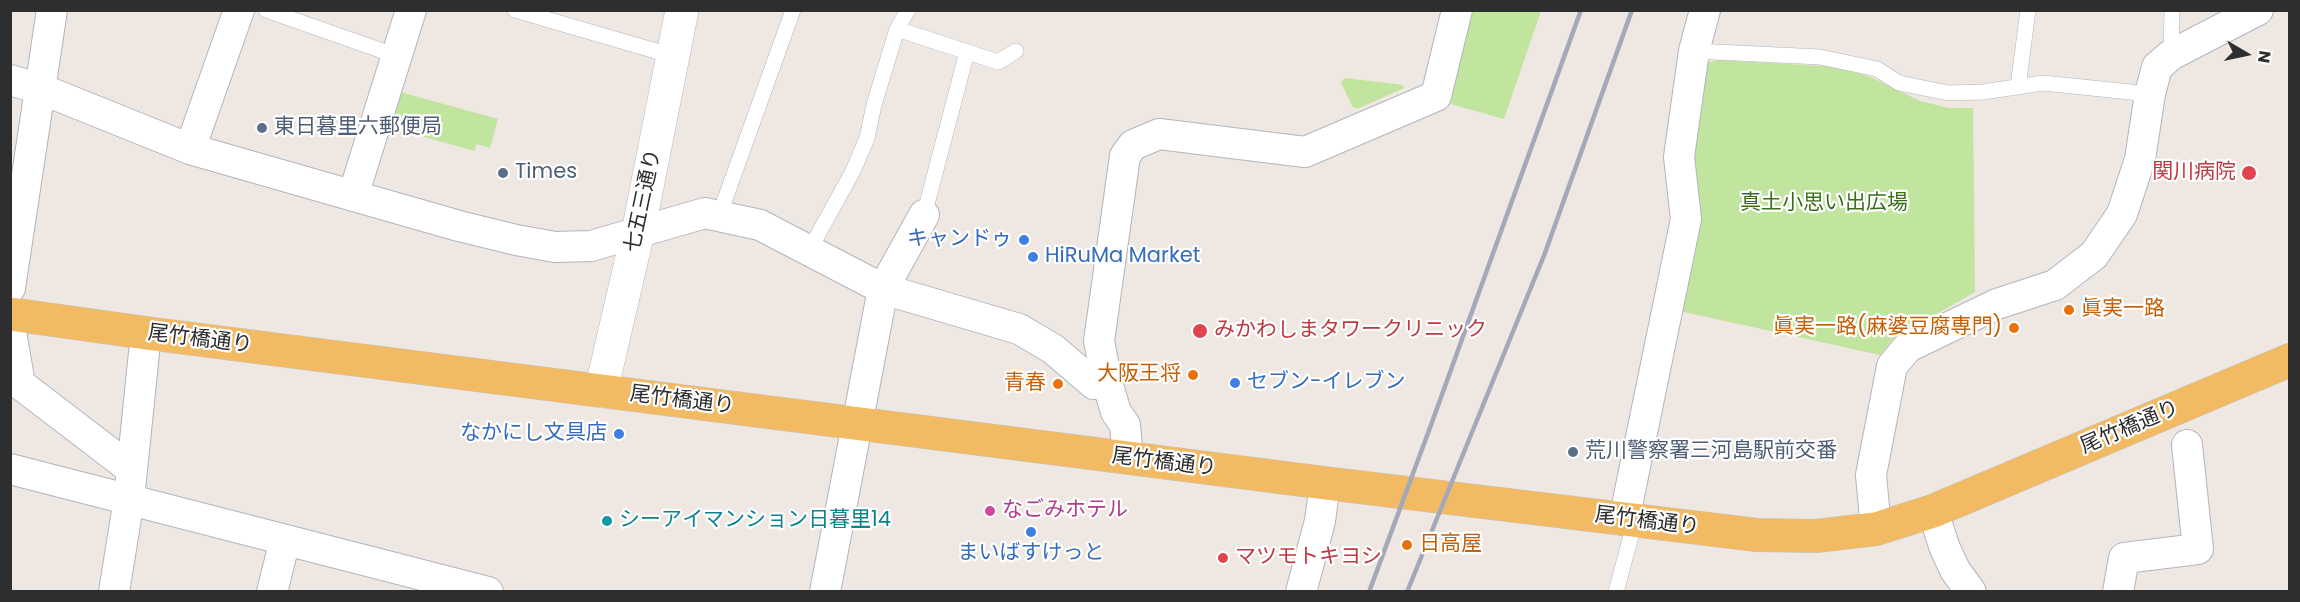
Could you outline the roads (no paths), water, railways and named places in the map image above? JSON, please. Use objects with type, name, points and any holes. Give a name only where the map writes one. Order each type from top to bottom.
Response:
[{"type":"main road","name":"尾竹橋通り","points":[[10,314],[1324,483],[1757,536],[1816,536],[1876,529],[1933,512],[2289,360]]},
{"type":"street","points":[[10,288],[52,10]]},
{"type":"street","points":[[190,150],[239,10]]},
{"type":"street","points":[[353,196],[411,10]]},
{"type":"street","name":"七五三通り","points":[[601,391],[638,232],[682,10]]},
{"type":"street","points":[[1128,458],[1125,425],[1116,412],[1099,341],[1125,156],[1133,145],[1158,135],[1305,152],[1436,96],[1457,10]]},
{"type":"street","points":[[1629,520],[1686,219],[1679,157],[1694,51],[1705,10]]},
{"type":"street","points":[[1876,529],[1871,475],[1892,366],[1908,347],[1997,304],[2055,285],[2094,255],[2122,214],[2140,159],[2150,94],[2157,67],[2171,55],[2258,10]]},
{"type":"street","points":[[10,80],[41,89],[190,150],[459,226],[555,247],[591,246],[705,213],[760,225],[883,289],[1019,329],[1053,349],[1094,384],[1107,381]]},
{"type":"street","points":[[825,591],[858,423],[861,394],[883,289],[924,215]]},
{"type":"street","points":[[10,326],[20,384],[131,469]]},
{"type":"street","points":[[114,591],[129,499],[146,333]]},
{"type":"street","points":[[2118,591],[2124,558],[2198,549],[2187,445]]},
{"type":"street","points":[[10,469],[285,540],[404,581],[488,591]]},
{"type":"street","points":[[1302,591],[1320,520],[1324,483]]},
{"type":"street","points":[[1933,512],[1955,570],[1971,591]]},
{"type":"street","points":[[272,591],[285,540]]},
{"type":"lane","points":[[266,10],[397,56]]},
{"type":"lane","points":[[515,10],[673,56]]},
{"type":"lane","points":[[719,216],[794,10]]},
{"type":"lane","points":[[810,249],[853,171],[867,138],[874,105],[897,29],[908,10]]},
{"type":"lane","points":[[2018,87],[2028,10]]},
{"type":"lane","points":[[2171,55],[2172,10]]},
{"type":"lane","points":[[897,29],[998,62],[1016,51]]},
{"type":"lane","points":[[1694,51],[1820,57],[1877,69],[1899,83],[1948,93],[1983,92],[2043,83],[2150,94]]},
{"type":"lane","points":[[924,215],[967,52]]},
{"type":"lane","points":[[1616,591],[1629,520]]},
{"type":"railway","points":[[1369,592],[1581,10]]},
{"type":"railway","points":[[1407,592],[1545,253],[1632,10]]},
{"type":"place","name":"東日暮里六郵便局","points":[[262,128]]},
{"type":"place","name":"Times","points":[[503,173]]},
{"type":"place","name":"関川病院","points":[[2249,173]]},
{"type":"place","name":"キャンドゥ","points":[[1024,240]]},
{"type":"place","name":"HiRuMa Market","points":[[1033,257]]},
{"type":"place","name":"眞実一路","points":[[2069,310]]},
{"type":"place","name":"眞実一路(麻婆豆腐専門)","points":[[2014,328]]},
{"type":"place","name":"みかわしまタワークリニック","points":[[1200,331]]},
{"type":"place","name":"大阪王将","points":[[1193,375]]},
{"type":"place","name":"セブン-イレブン","points":[[1235,383]]},
{"type":"place","name":"青春","points":[[1058,384]]},
{"type":"place","name":"なかにし文具店","points":[[619,434]]},
{"type":"place","name":"荒川警察署三河島駅前交番","points":[[1573,452]]},
{"type":"place","name":"なごみホテル","points":[[990,511]]},
{"type":"place","name":"シーアイマンション日暮里14","points":[[607,521]]},
{"type":"place","name":"まいばすけっと","points":[[1031,532]]},
{"type":"place","name":"日高屋","points":[[1407,545]]},
{"type":"place","name":"マツモトキヨシ","points":[[1223,558]]},
{"type":"park label","name":"真土小思い出広場","points":[[1824,204]]}]
